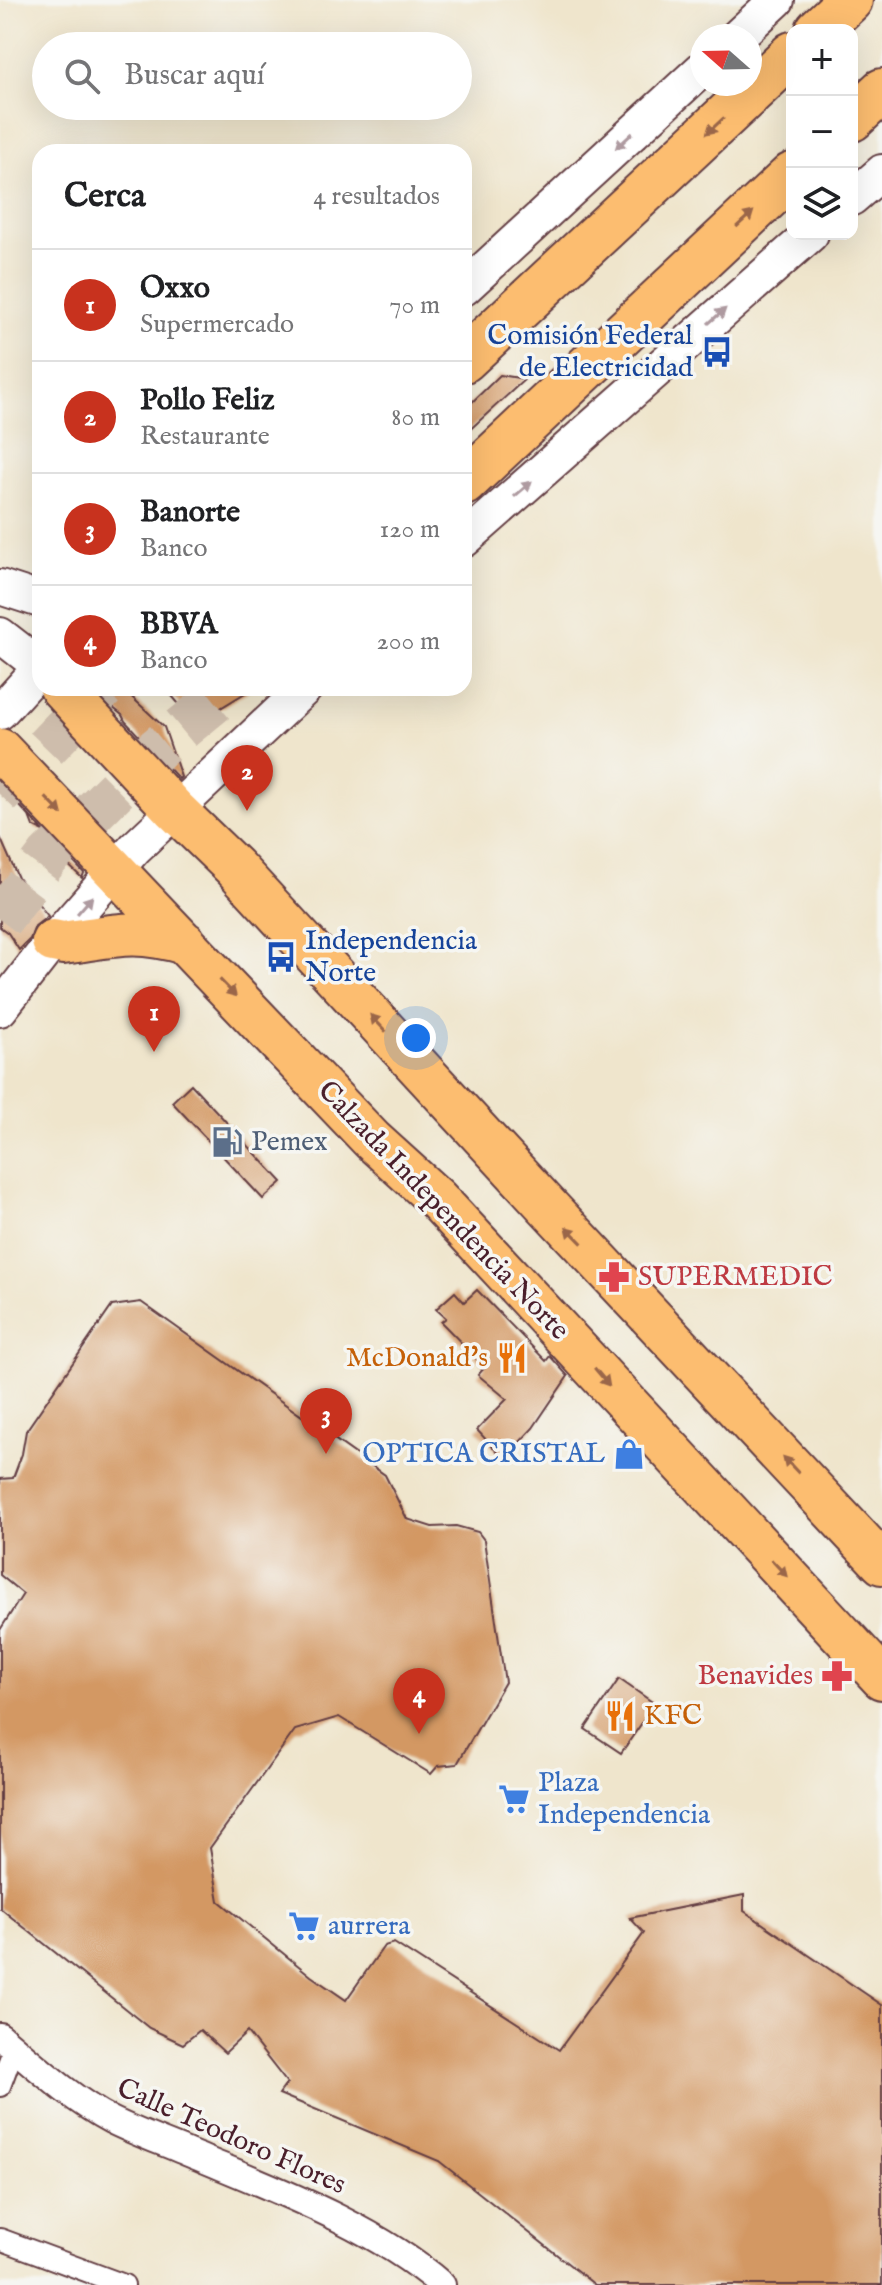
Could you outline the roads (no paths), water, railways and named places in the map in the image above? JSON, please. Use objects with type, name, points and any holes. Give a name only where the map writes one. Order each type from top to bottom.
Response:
[{"type":"highway","points":[[824,24],[850,0]]},
{"type":"highway","points":[[472,353],[786,60]]},
{"type":"highway","points":[[858,113],[882,91]]},
{"type":"highway","points":[[472,475],[786,181]]},
{"type":"main road","points":[[68,696],[174,809],[234,867],[882,1563]]},
{"type":"main road","name":"Calzada Independencia Norte","points":[[0,750],[372,1140],[436,1198],[882,1678]]},
{"type":"main road","points":[[44,952],[63,943],[131,932],[159,935],[185,943]]},
{"type":"street","points":[[751,24],[777,0]]},
{"type":"street","points":[[472,281],[690,80]]},
{"type":"street","points":[[858,193],[882,172]]},
{"type":"street","points":[[472,533],[804,240]]},
{"type":"street","points":[[0,587],[32,597]]},
{"type":"street","points":[[0,635],[32,661]]},
{"type":"street","points":[[0,712],[32,676]]},
{"type":"street","points":[[251,739],[266,715],[267,696]]},
{"type":"street","points":[[0,1009],[44,952],[174,809],[297,696]]},
{"type":"street","points":[[0,981],[44,952]]},
{"type":"street","points":[[0,2086],[7,2042]]},
{"type":"street","name":"Calle Teodoro Flores","points":[[7,2042],[82,2104],[114,2122],[260,2183],[367,2234],[417,2263],[442,2285]]},
{"type":"street","points":[[0,2239],[124,2285]]},
{"type":"tunnel","points":[[0,795],[95,696]]},
{"type":"tunnel","points":[[0,920],[48,857],[158,748],[221,696]]},
{"type":"place","name":"Comisión Federal de Electricidad","points":[[717,352]]},
{"type":"place","name":"Pollo Feliz","points":[[247,811]]},
{"type":"place","name":"Independencia Norte","points":[[281,957]]},
{"type":"place","name":"Oxxo","points":[[154,1052]]},
{"type":"place","name":"Pemex","points":[[227,1142]]},
{"type":"place","name":"SUPERMEDIC","points":[[614,1277]]},
{"type":"place","name":"McDonald's","points":[[512,1358]]},
{"type":"place","name":"Banorte","points":[[326,1454]]},
{"type":"place","name":"OPTICA CRISTAL","points":[[629,1454]]},
{"type":"place","name":"Benavides","points":[[837,1676]]},
{"type":"place","name":"KFC","points":[[620,1716]]},
{"type":"place","name":"BBVA","points":[[419,1734]]},
{"type":"place","name":"Plaza Independencia","points":[[514,1799]]},
{"type":"place","name":"aurrera","points":[[304,1926]]}]
